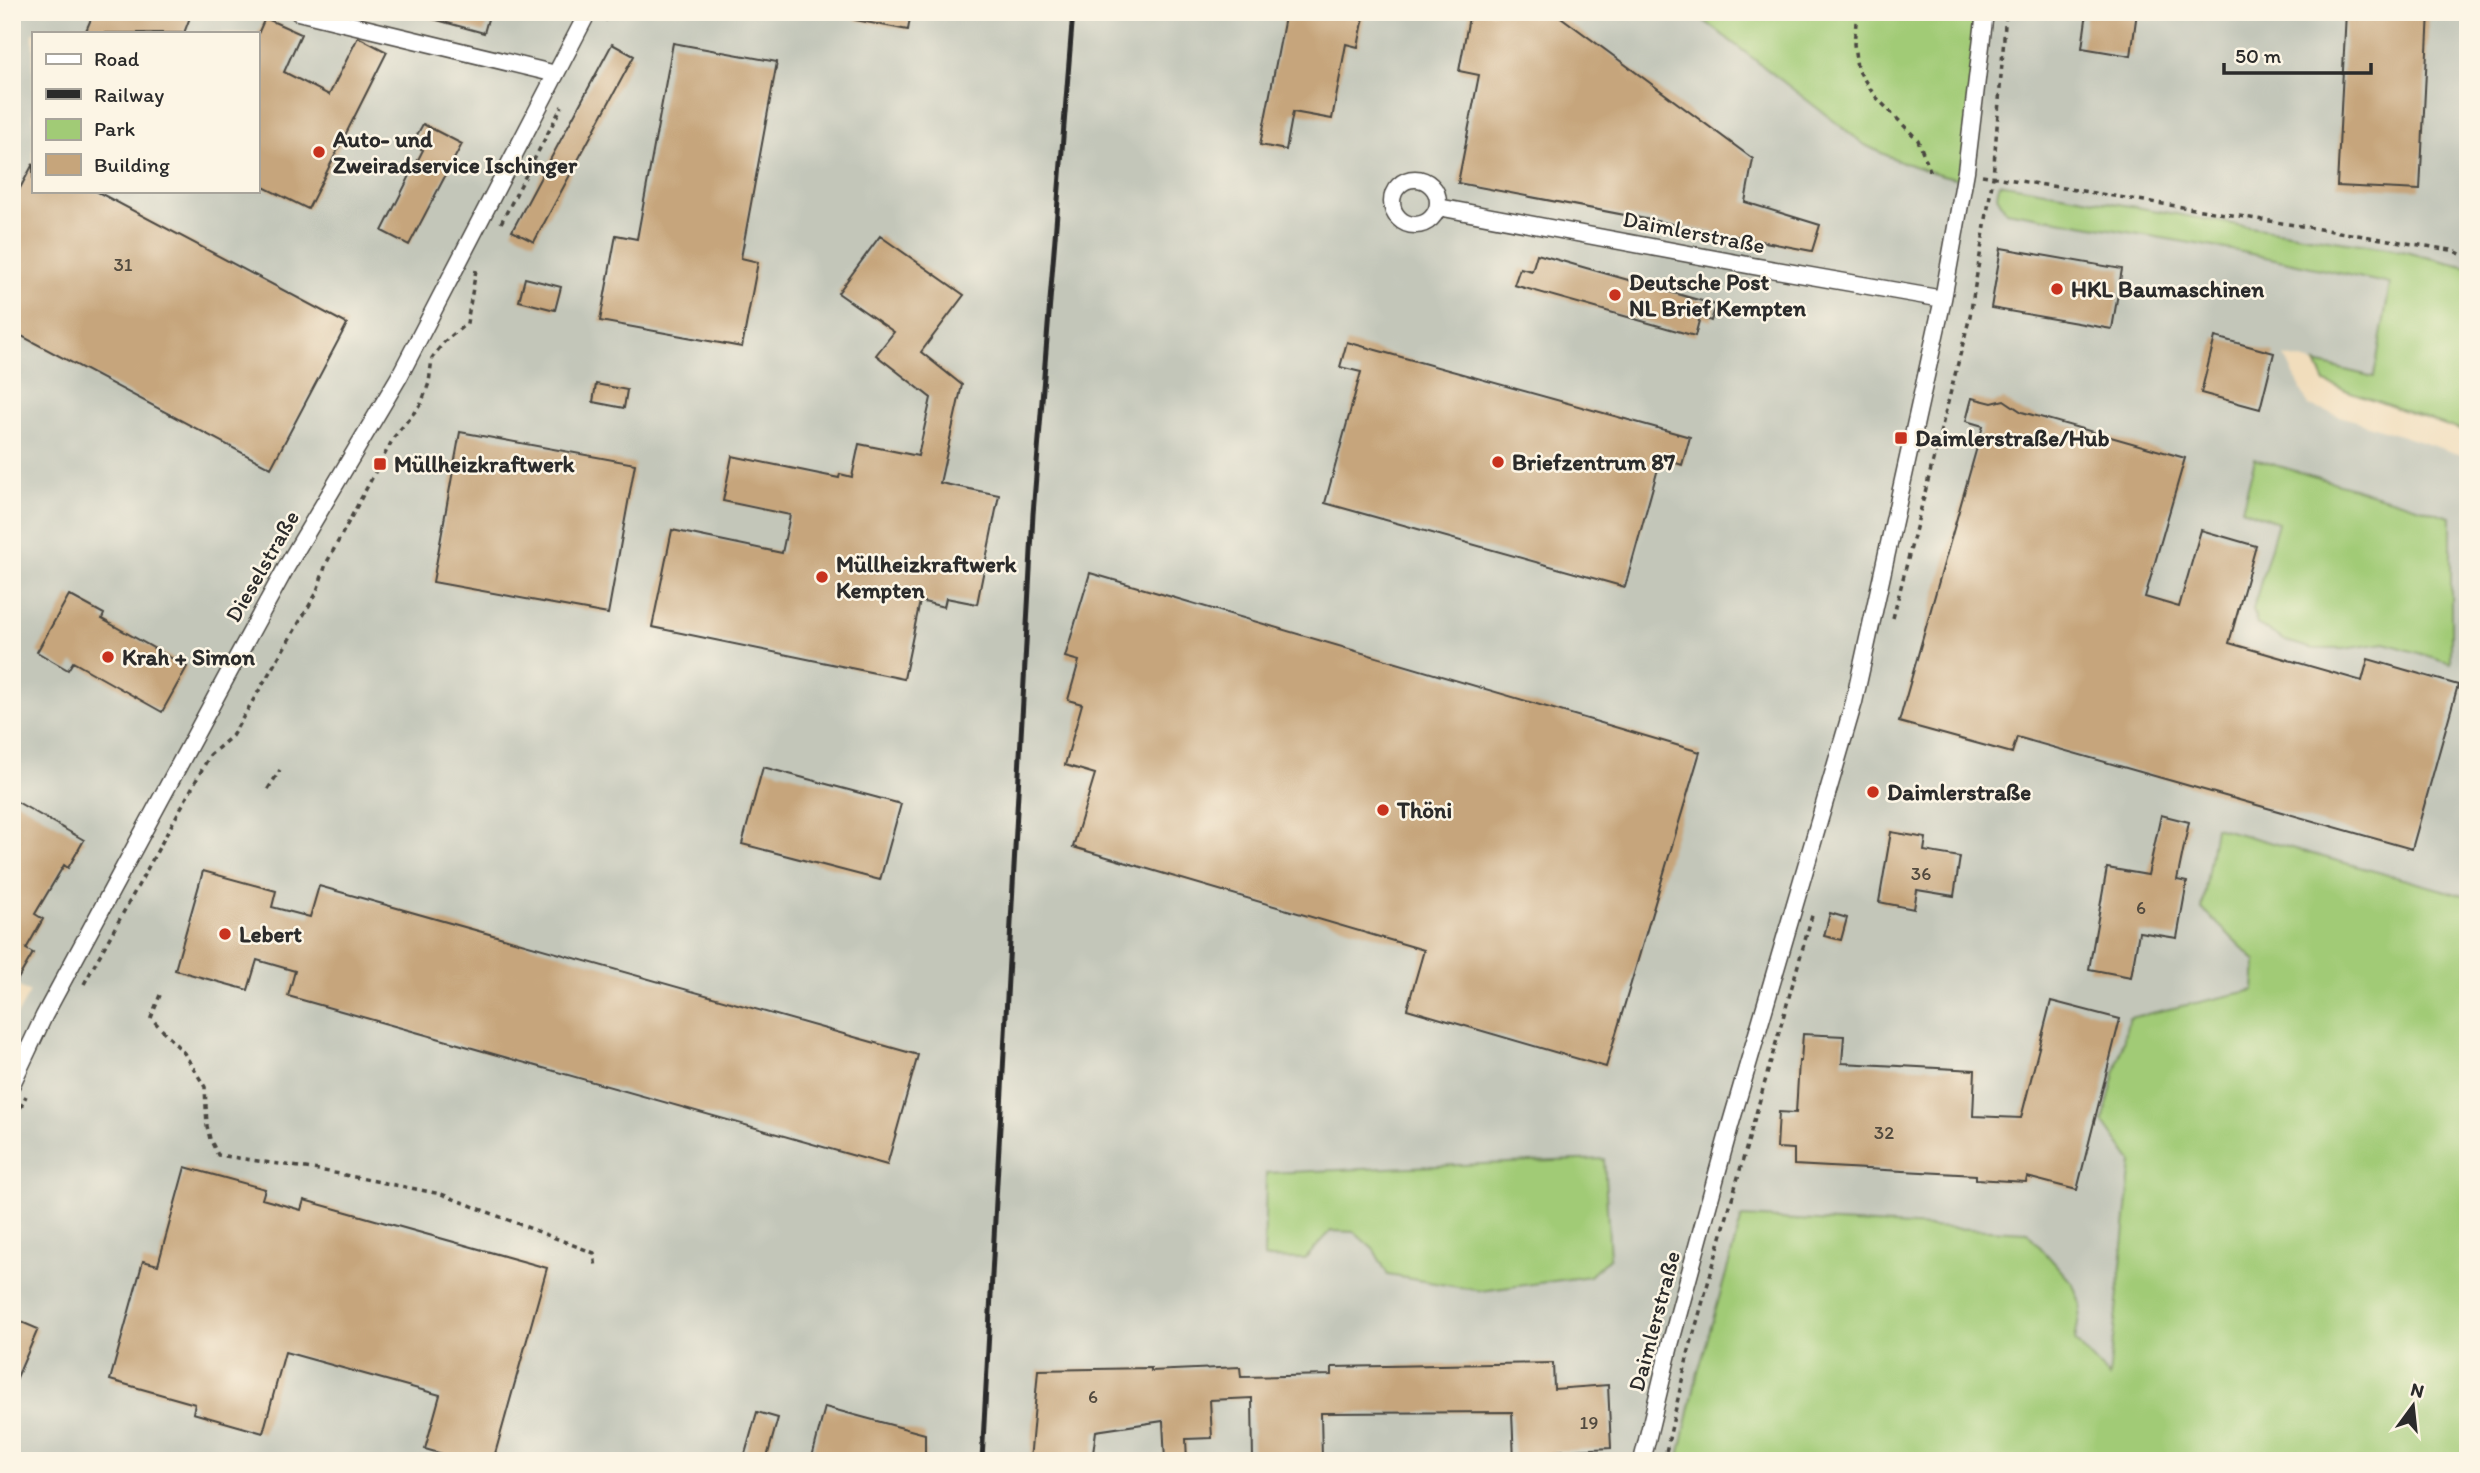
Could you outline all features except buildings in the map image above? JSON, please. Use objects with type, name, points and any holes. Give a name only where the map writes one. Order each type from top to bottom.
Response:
[{"type":"street","points":[[298,12],[556,74]]},
{"type":"street","name":"Dieselstraße","points":[[12,1084],[44,1016],[247,639],[399,377],[588,12]]},
{"type":"street","name":"Daimlerstraße","points":[[1642,1461],[1670,1345],[1730,1126],[1854,702],[1943,299],[1966,171],[1981,64],[1985,12]]},
{"type":"street","name":"Daimlerstraße","points":[[1437,206],[1943,299]]},
{"type":"path","points":[[603,23],[609,12]]},
{"type":"path","points":[[1857,12],[1854,44],[1857,68],[1874,95],[1918,139],[1931,173]]},
{"type":"path","points":[[498,229],[563,103]]},
{"type":"path","points":[[1966,171],[2451,250],[2468,257]]},
{"type":"path","points":[[78,993],[210,755],[232,736],[316,594],[326,564],[394,437],[421,404],[429,383],[432,358],[444,342],[467,323],[476,269],[481,259]]},
{"type":"path","points":[[268,789],[280,770]]},
{"type":"path","points":[[159,995],[151,1018],[184,1053],[205,1087],[206,1126],[218,1155],[320,1170],[441,1194],[594,1253],[596,1269]]},
{"type":"shaded area","points":[[12,12],[2468,12],[2468,267],[2393,249],[2250,227],[2237,251],[2391,284],[2374,378],[2285,356],[2309,406],[2468,457],[2468,897],[2215,828],[2202,909],[2256,962],[2254,991],[2103,1121],[2132,1162],[2109,1378],[2075,1341],[2081,1305],[1742,1217],[1697,1376],[1678,1461],[12,1461],[12,1024],[30,992],[12,984],[12,126],[17,115],[12,112]]},
{"type":"green space","points":[[1693,12],[1985,12],[1964,180],[1914,166],[1865,145]]},
{"type":"green space","points":[[1999,183],[2393,249],[2468,267],[2468,433],[2325,383],[2316,363],[2374,377],[2390,284],[2237,251],[2006,211],[1997,196]]},
{"type":"green space","points":[[2255,459],[2451,517],[2451,663],[2385,643],[2343,649],[2313,649],[2286,641],[2257,624],[2253,609],[2278,522],[2242,509]]},
{"type":"green space","points":[[2215,827],[2468,897],[2468,1461],[1678,1461],[1697,1376],[1742,1217],[2027,1232],[2073,1284],[2081,1305],[2075,1341],[2109,1377],[2132,1162],[2103,1121],[2129,1018],[2254,990],[2256,961],[2202,909]]},
{"type":"green space","points":[[1604,1159],[1610,1257],[1590,1276],[1481,1291],[1388,1275],[1374,1250],[1354,1232],[1331,1231],[1305,1259],[1264,1258],[1266,1173]]},
{"type":"railway","points":[[982,1461],[1033,514],[1073,12]]},
{"type":"place","name":"Auto- und Zweiradservice Ischinger","points":[[319,152]]},
{"type":"place","name":"HKL Baumaschinen","points":[[2057,289]]},
{"type":"place","name":"Deutsche Post NL Brief Kempten","points":[[1615,295]]},
{"type":"place","name":"Daimlerstraße/Hub","points":[[1901,438]]},
{"type":"place","name":"Briefzentrum 87","points":[[1498,462]]},
{"type":"place","name":"Müllheizkraftwerk","points":[[380,464]]},
{"type":"place","name":"Müllheizkraftwerk Kempten","points":[[822,577]]},
{"type":"place","name":"Krah + Simon","points":[[108,657]]},
{"type":"place","name":"Daimlerstraße","points":[[1873,792]]},
{"type":"place","name":"Thöni","points":[[1383,810]]},
{"type":"place","name":"Lebert","points":[[225,934]]}]
